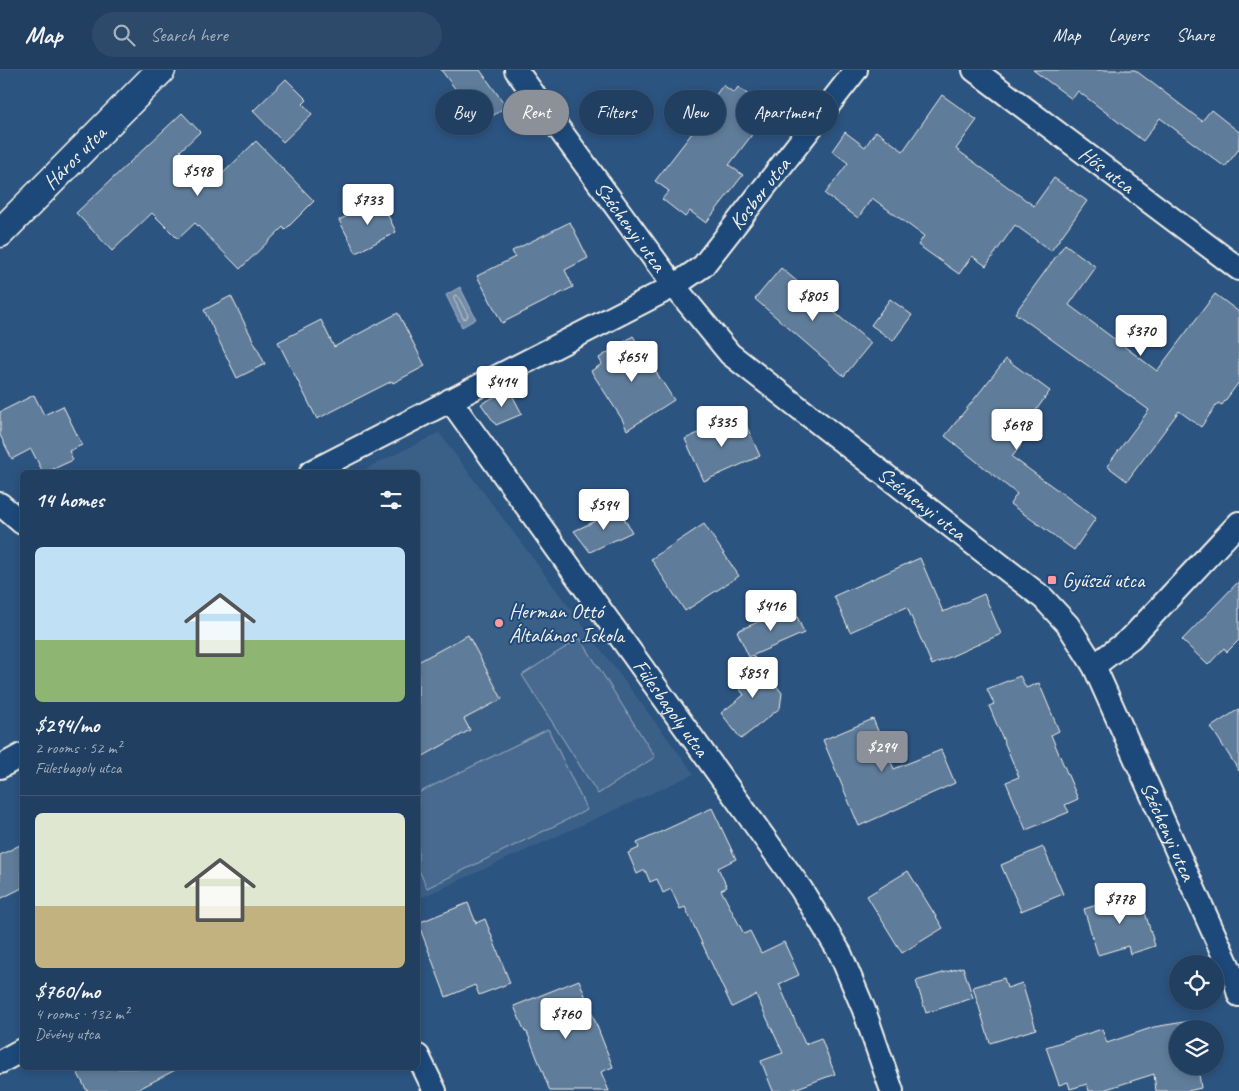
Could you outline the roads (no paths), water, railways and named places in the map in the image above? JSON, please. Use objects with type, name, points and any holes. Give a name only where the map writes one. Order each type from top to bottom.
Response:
[{"type":"street","name":"Széchenyi utca","points":[[516,70],[674,286],[730,354],[1043,598],[1068,625],[1094,666],[1236,983],[1239,995]]},
{"type":"street","name":"Kosbor utca","points":[[450,400],[674,286],[703,266],[856,70]]},
{"type":"street","name":"Hős utca","points":[[974,70],[1239,269]]},
{"type":"street","name":"Háros utca","points":[[0,233],[151,74]]},
{"type":"street","points":[[315,470],[450,400]]},
{"type":"street","name":"Fülesbagoly utca","points":[[450,400],[801,889],[840,953],[864,1010],[892,1091]]},
{"type":"street","points":[[0,504],[20,521]]},
{"type":"street","points":[[1094,666],[1131,638],[1239,523]]},
{"type":"street","points":[[0,767],[20,756]]},
{"type":"street","points":[[0,1062],[20,1051]]},
{"type":"street","points":[[420,1060],[435,1091]]},
{"type":"water","points":[[460,287],[476,319],[462,327],[446,295]]},
{"type":"place","name":"Gyűszű utca","points":[[1052,580]]},
{"type":"place","name":"Herman Ottó Általános Iskola","points":[[499,623]]}]
